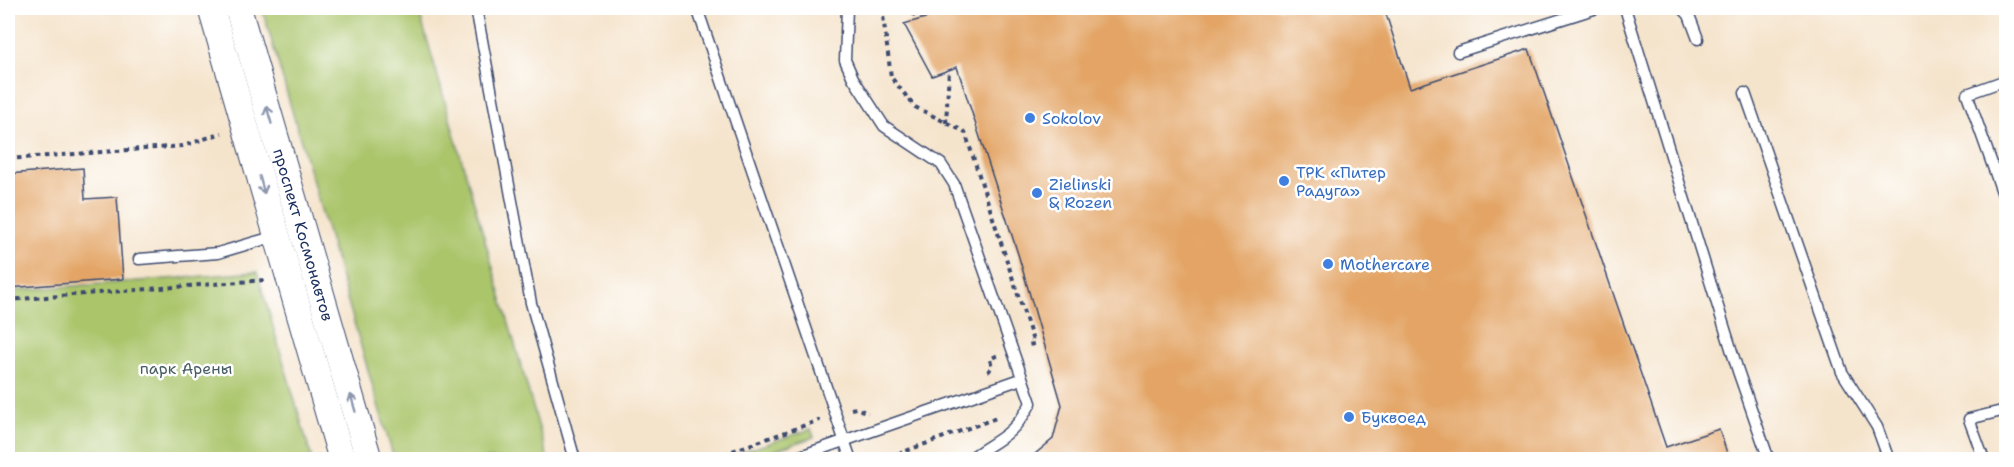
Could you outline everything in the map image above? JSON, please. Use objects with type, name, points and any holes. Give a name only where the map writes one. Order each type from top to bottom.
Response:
[{"type":"street","name":"проспект Космонавтов","points":[[211,8],[342,459]]},
{"type":"street","name":"проспект Космонавтов","points":[[238,8],[369,459]]},
{"type":"lane","points":[[476,8],[528,294],[575,459]]},
{"type":"lane","points":[[698,8],[851,459]]},
{"type":"lane","points":[[847,8],[845,60],[853,78],[884,126],[941,164],[954,184],[1031,403],[1020,423],[1006,437],[968,459]]},
{"type":"lane","points":[[1458,52],[1597,8]]},
{"type":"lane","points":[[1625,8],[1727,337],[1769,459]]},
{"type":"lane","points":[[1682,8],[1689,15],[1698,39]]},
{"type":"lane","points":[[2007,80],[1967,94],[2007,203]]},
{"type":"lane","points":[[1745,93],[1842,372],[1877,427],[1889,459]]},
{"type":"lane","points":[[139,259],[218,253],[276,236]]},
{"type":"lane","points":[[789,459],[1021,379]]},
{"type":"lane","points":[[1984,459],[1970,419],[2007,410]]},
{"type":"path","points":[[905,8],[921,19]]},
{"type":"path","points":[[946,123],[949,70]]},
{"type":"path","points":[[8,159],[183,146],[226,132]]},
{"type":"path","points":[[8,300],[269,280]]},
{"type":"path","points":[[881,459],[1008,414]]},
{"type":"path","points":[[707,459],[822,419]]},
{"type":"green space","points":[[262,8],[418,8],[548,459],[394,459]]},
{"type":"green space","name":"парк Арены","points":[[257,272],[312,459],[8,459],[8,291]]},
{"type":"green space","points":[[811,429],[814,437],[748,459],[722,459]]},
{"type":"building","name":"ТРК «Питер Радуга»","points":[[925,8],[1384,8],[1410,88],[1529,49],[1666,447],[1719,429],[1729,459],[1029,459],[1053,439],[1062,405],[1018,254],[957,67],[932,76],[904,24],[929,17]]},
{"type":"building","points":[[83,168],[85,199],[117,197],[123,279],[8,288],[8,174]]},
{"type":"place","name":"Sokolov","points":[[1030,118]]},
{"type":"place","name":"ТРК «Питер Радуга»","points":[[1284,181]]},
{"type":"place","name":"Zielinski & Rozen","points":[[1037,193]]},
{"type":"place","name":"Mothercare","points":[[1328,264]]},
{"type":"place","name":"Буквоед","points":[[1349,417]]}]
